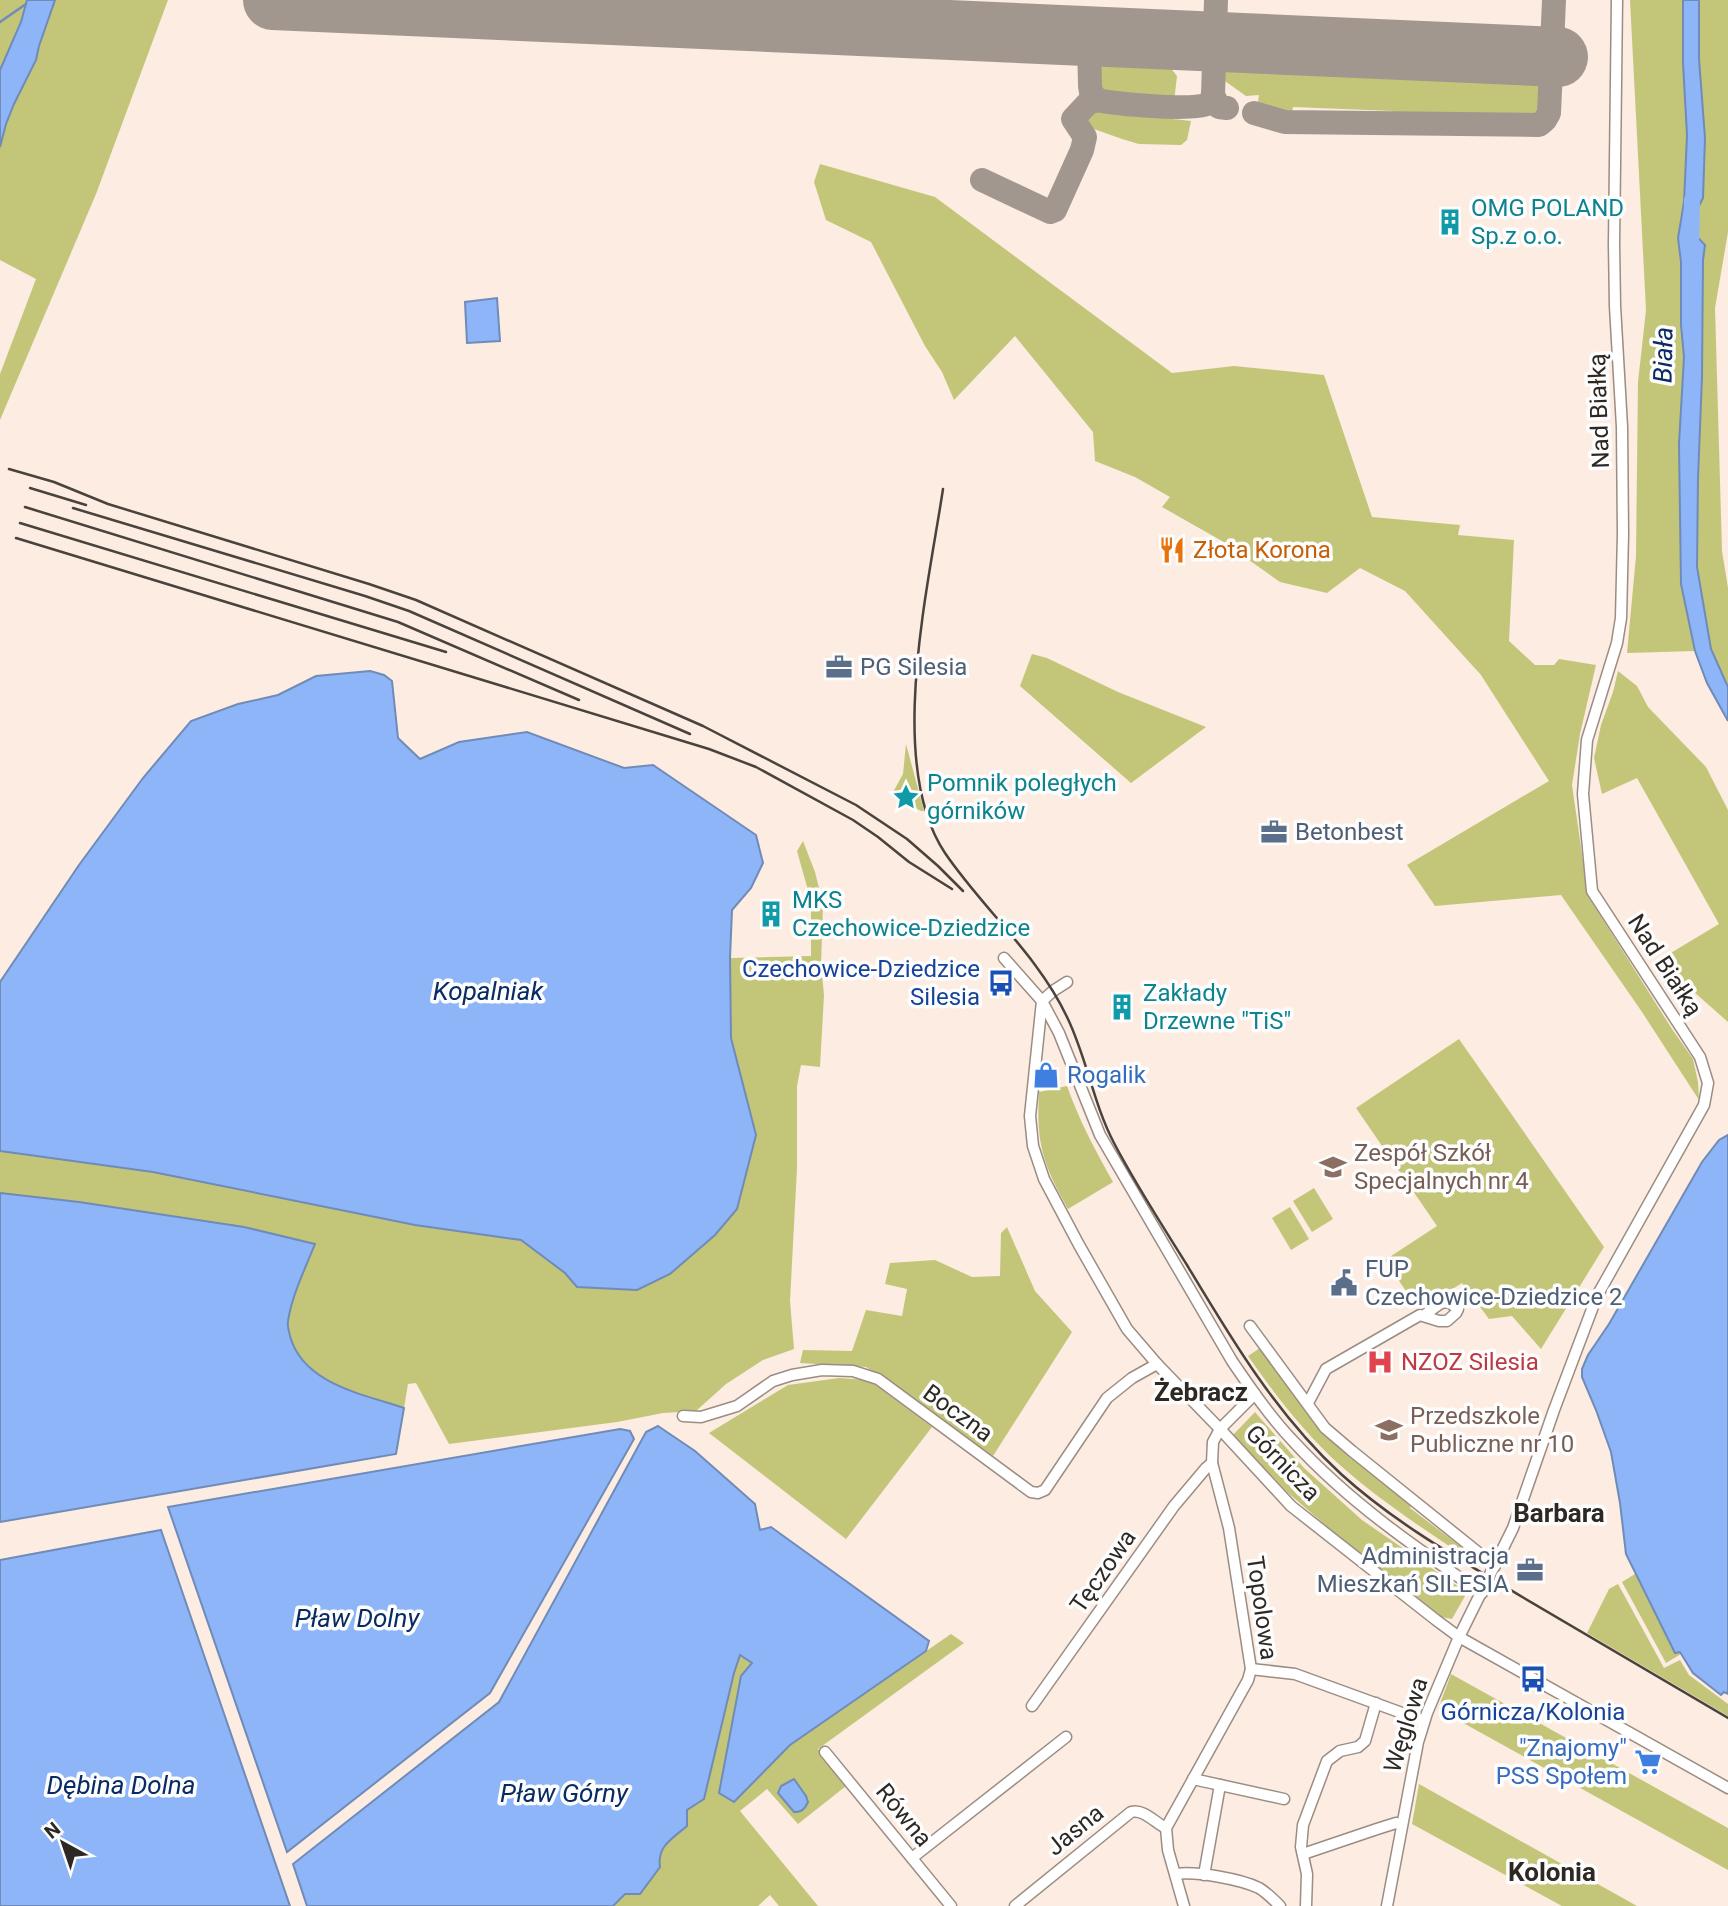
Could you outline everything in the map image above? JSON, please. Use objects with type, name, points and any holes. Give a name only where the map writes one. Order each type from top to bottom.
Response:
[{"type":"street","name":"Nad Białką","points":[[1495,1566],[1513,1528],[1592,1306],[1704,1105],[1708,1083],[1700,1056],[1592,891],[1583,794],[1587,740],[1617,643],[1621,618],[1622,427],[1614,255],[1617,0]]},
{"type":"street","name":"Górnicza","points":[[1004,958],[1042,1000],[1059,1033],[1100,1135],[1232,1361],[1255,1395],[1293,1442],[1339,1488],[1388,1527],[1482,1593]]},
{"type":"street","points":[[1042,1000],[1067,982]]},
{"type":"street","name":"Górnicza","points":[[1042,1000],[1030,1116],[1033,1146],[1044,1179],[1079,1245],[1127,1329],[1157,1364],[1291,1506],[1460,1637],[1728,1788]]},
{"type":"street","points":[[1308,1403],[1326,1369],[1420,1315],[1423,1316]]},
{"type":"street","points":[[1250,1326],[1325,1427],[1495,1566]]},
{"type":"street","name":"Boczna","points":[[683,1416],[701,1416],[737,1406],[773,1381],[792,1375],[822,1370],[853,1371],[878,1380],[1031,1492],[1038,1493],[1045,1490],[1107,1398],[1132,1378],[1157,1364]]},
{"type":"street","points":[[1220,1429],[1255,1395]]},
{"type":"street","name":"Topolowa","points":[[1166,1828],[1248,1680],[1251,1669],[1229,1528],[1212,1463],[1213,1442],[1220,1429]]},
{"type":"street","name":"Tęczowa","points":[[1032,1706],[1174,1506],[1212,1463]]},
{"type":"street","name":"Węglowa","points":[[1387,1906],[1424,1721],[1460,1637],[1495,1566]]},
{"type":"street","points":[[1251,1669],[1295,1674],[1424,1721]]},
{"type":"street","points":[[1306,1906],[1307,1874],[1301,1847],[1303,1825],[1327,1761],[1340,1751],[1358,1747],[1364,1741],[1376,1703]]},
{"type":"street","points":[[912,1858],[1066,1737]]},
{"type":"street","name":"Równa","points":[[825,1752],[951,1906]]},
{"type":"street","points":[[1193,1779],[1284,1799]]},
{"type":"street","points":[[1204,1875],[1220,1785]]},
{"type":"street","name":"Jasna","points":[[1015,1906],[1131,1812],[1138,1810],[1166,1828]]},
{"type":"street","points":[[1303,1854],[1396,1823],[1402,1824]]},
{"type":"street","points":[[1166,1828],[1168,1850],[1184,1906]]},
{"type":"street","points":[[1176,1874],[1204,1875],[1245,1883],[1260,1888],[1280,1906]]},
{"type":"green space","points":[[0,0],[27,0],[21,22],[0,70]]},
{"type":"green space","points":[[55,0],[168,0],[96,194],[0,420],[0,374],[36,279],[0,260],[0,147],[14,104],[36,60]]},
{"type":"green space","points":[[1630,0],[1683,0],[1687,135],[1684,202],[1678,238],[1684,357],[1679,444],[1681,584],[1695,651],[1627,653],[1636,556],[1638,382],[1646,310]]},
{"type":"green space","points":[[1699,0],[1728,0],[1728,232],[1715,308],[1722,551],[1728,588],[1728,687],[1711,649],[1697,567],[1705,245],[1688,227],[1703,198],[1705,138],[1699,59]]},
{"type":"green space","points":[[1098,64],[1169,66],[1177,76],[1174,102],[1103,97],[1099,94]]},
{"type":"green space","points":[[1228,69],[1530,79],[1544,92],[1544,101],[1542,111],[1527,121],[1401,118],[1392,111],[1293,107],[1292,113],[1277,112],[1258,102],[1259,95],[1246,96],[1222,79],[1220,74]]},
{"type":"green space","points":[[1109,107],[1175,110],[1173,119],[1191,121],[1187,140],[1181,145],[1139,144],[1080,124],[1085,114],[1091,110]]},
{"type":"green space","points":[[820,164],[935,197],[1172,373],[1234,366],[1324,375],[1372,517],[1460,525],[1458,535],[1514,540],[1509,641],[1535,665],[1554,665],[1559,659],[1596,665],[1580,734],[1572,785],[1588,896],[1693,1059],[1699,1100],[1561,895],[1435,906],[1407,865],[1549,781],[1481,675],[1405,591],[1360,568],[1327,593],[1280,582],[1222,541],[1162,507],[1170,497],[1135,477],[1095,461],[1093,432],[1015,336],[954,400],[942,372],[925,346],[871,242],[826,220],[814,182]]},
{"type":"green space","points":[[1032,654],[1047,658],[1118,692],[1206,727],[1131,783],[1020,686]]},
{"type":"green space","points":[[1618,671],[1637,686],[1648,707],[1706,767],[1728,810],[1728,1022],[1685,984],[1664,957],[1719,924],[1637,778],[1602,794],[1594,758]]},
{"type":"green space","points":[[906,744],[924,811],[908,804],[913,792],[906,789],[900,799],[892,794],[903,774]]},
{"type":"green space","points":[[803,841],[823,904],[821,965],[824,995],[820,1067],[801,1065],[797,1086],[797,1168],[790,1301],[794,1349],[763,1360],[726,1384],[696,1411],[663,1413],[617,1422],[449,1444],[416,1383],[408,1384],[404,1408],[337,1385],[308,1366],[297,1353],[290,1337],[288,1321],[295,1292],[315,1245],[244,1227],[0,1193],[0,1151],[153,1172],[415,1225],[521,1240],[565,1273],[577,1287],[756,1135],[731,1038],[730,958],[811,956],[811,901],[797,851]]},
{"type":"green space","points":[[1459,1039],[1604,1247],[1541,1349],[1512,1316],[1489,1319],[1462,1283],[1424,1307],[1412,1300],[1385,1260],[1437,1226],[1356,1108]]},
{"type":"green space","points":[[1067,1086],[1088,1135],[1113,1182],[1068,1209],[1052,1179],[1043,1153],[1038,1110],[1039,1092]]},
{"type":"green space","points":[[1314,1188],[1333,1219],[1312,1232],[1293,1201]]},
{"type":"green space","points":[[1290,1207],[1309,1239],[1291,1250],[1272,1218]]},
{"type":"green space","points":[[1007,1227],[1035,1291],[1072,1332],[993,1456],[866,1367],[800,1363],[803,1350],[852,1351],[866,1310],[902,1316],[907,1289],[885,1284],[890,1263],[935,1260],[972,1277],[1000,1276],[1001,1233]]},
{"type":"green space","points":[[1260,1348],[1302,1407],[1347,1455],[1412,1504],[1410,1508],[1460,1546],[1463,1543],[1477,1558],[1480,1567],[1391,1506],[1328,1454],[1269,1386],[1248,1356]]},
{"type":"green space","points":[[839,1378],[869,1380],[932,1427],[846,1539],[709,1433],[788,1385]]},
{"type":"green space","points":[[1255,1412],[1304,1468],[1362,1520],[1462,1589],[1465,1596],[1452,1619],[1441,1617],[1287,1492],[1233,1435]]},
{"type":"green space","points":[[1635,1574],[1674,1652],[1681,1654],[1666,1663],[1622,1582]]},
{"type":"green space","points":[[1618,1584],[1664,1668],[1680,1660],[1689,1675],[1728,1704],[1728,1716],[1587,1633],[1609,1589]]},
{"type":"green space","points":[[951,1634],[964,1643],[818,1749],[846,1786],[798,1824],[767,1789],[740,1811],[818,1906],[779,1906],[770,1895],[758,1906],[613,1906],[659,1856],[667,1843],[687,1826],[687,1810],[740,1655],[752,1663],[734,1802],[790,1745]]},
{"type":"green space","points":[[1451,1674],[1728,1828],[1728,1870],[1438,1709]]},
{"type":"green space","points":[[1419,1784],[1637,1906],[1562,1906],[1412,1824]]},
{"type":"water","points":[[27,0],[55,0],[36,60],[14,104],[0,147],[0,70],[21,22]]},
{"type":"water","points":[[1683,0],[1699,0],[1699,59],[1705,138],[1703,198],[1688,227],[1705,245],[1697,567],[1711,649],[1728,687],[1728,721],[1707,683],[1695,651],[1681,584],[1679,444],[1684,357],[1678,238],[1684,202],[1687,135]]},
{"type":"water","points":[[497,298],[500,341],[467,343],[465,302]]},
{"type":"water","name":"Kopalniak","points":[[370,671],[384,675],[392,681],[398,738],[420,759],[459,742],[527,732],[624,768],[653,765],[756,835],[763,863],[751,888],[732,910],[731,1038],[756,1135],[737,1209],[715,1235],[670,1274],[637,1290],[577,1287],[565,1273],[521,1240],[415,1225],[153,1172],[0,1151],[0,982],[79,865],[143,778],[191,721],[238,704],[278,695],[316,676]]},
{"type":"water","points":[[1728,1135],[1728,1694],[1724,1692],[1721,1695],[1693,1673],[1680,1652],[1675,1653],[1626,1554],[1611,1452],[1582,1377],[1582,1369],[1702,1162],[1719,1140]]},
{"type":"water","points":[[0,1193],[244,1227],[315,1244],[292,1302],[288,1323],[290,1336],[297,1352],[308,1366],[321,1376],[353,1392],[404,1408],[396,1454],[0,1522]]},
{"type":"water","name":"Pław Górny","points":[[658,1426],[695,1451],[755,1504],[760,1530],[771,1527],[929,1641],[926,1651],[790,1745],[734,1802],[719,1793],[741,1676],[752,1663],[740,1655],[704,1799],[687,1810],[687,1826],[663,1848],[660,1867],[640,1894],[625,1894],[613,1906],[307,1906],[293,1864],[499,1702],[646,1432]]},
{"type":"water","name":"Pław Dolny","points":[[620,1429],[630,1431],[634,1439],[490,1693],[287,1852],[168,1507]]},
{"type":"water","name":"Dębina Dolna","points":[[161,1530],[290,1906],[0,1906],[0,1560]]},
{"type":"water","points":[[794,1779],[808,1802],[803,1810],[794,1812],[778,1793],[781,1786]]},
{"type":"waterway","points":[[0,22],[26,4]]},
{"type":"waterway","name":"Biała","points":[[1691,251],[1692,200]]},
{"type":"taxiway","points":[[312,0],[315,3]]},
{"type":"taxiway","points":[[1216,0],[1213,95],[1219,107],[1227,108]]},
{"type":"taxiway","points":[[1254,113],[1285,122],[1539,125],[1549,113],[1554,0]]},
{"type":"taxiway","points":[[1089,37],[1090,86],[1097,100],[1186,107],[1207,104],[1213,95]]},
{"type":"taxiway","points":[[982,180],[1050,212],[1055,210],[1082,150],[1085,137],[1073,119],[1088,103],[1097,100]]},
{"type":"runway","points":[[273,0],[1558,57]]},
{"type":"railway","points":[[9,469],[54,482],[108,504],[416,600],[703,726],[856,805],[907,839],[963,891]]},
{"type":"railway","points":[[30,488],[86,505]]},
{"type":"railway","points":[[943,489],[921,625],[916,676],[914,726],[918,773],[927,816],[945,853],[960,874],[1026,953],[1055,994],[1080,1048],[1114,1143],[1149,1205],[1238,1348],[1296,1427],[1341,1474],[1384,1509],[1477,1570],[1728,1718]]},
{"type":"railway","points":[[25,507],[398,622],[579,700]]},
{"type":"railway","points":[[73,508],[409,611],[690,734]]},
{"type":"railway","points":[[20,523],[446,652]]},
{"type":"railway","points":[[16,538],[709,749],[756,767],[853,820],[909,862],[952,889]]},
{"type":"place","name":"OMG POLAND Sp.z o.o.","points":[[1450,222]]},
{"type":"place","name":"Złota Korona","points":[[1172,550]]},
{"type":"place","name":"PG Silesia","points":[[839,667]]},
{"type":"place","name":"Pomnik poległych górników","points":[[906,797]]},
{"type":"place","name":"Betonbest","points":[[1274,832]]},
{"type":"place","name":"MKS Czechowice-Dziedzice","points":[[771,914]]},
{"type":"place","name":"Czechowice-Dziedzice Silesia","points":[[1001,983]]},
{"type":"place","name":"Zakłady Drzewne \"TiS\"","points":[[1122,1007]]},
{"type":"place","name":"Rogalik","points":[[1046,1075]]},
{"type":"place","name":"Zespół Szkół Specjalnych nr 4","points":[[1333,1167]]},
{"type":"place","name":"FUP Czechowice-Dziedzice 2","points":[[1344,1283]]},
{"type":"place","name":"NZOZ Silesia","points":[[1380,1362]]},
{"type":"place","name":"Przedszkole Publiczne nr 10","points":[[1389,1430]]},
{"type":"place","name":"Administracja Mieszkań SILESIA","points":[[1530,1570]]},
{"type":"place","name":"Górnicza/Kolonia","points":[[1533,1679]]},
{"type":"place","name":"\"Znajomy\" PSS Społem","points":[[1648,1762]]},
{"type":"district","name":"Żebracz","points":[[1201,1392]]},
{"type":"district","name":"Barbara","points":[[1559,1513]]},
{"type":"district","name":"Kolonia","points":[[1552,1872]]}]
